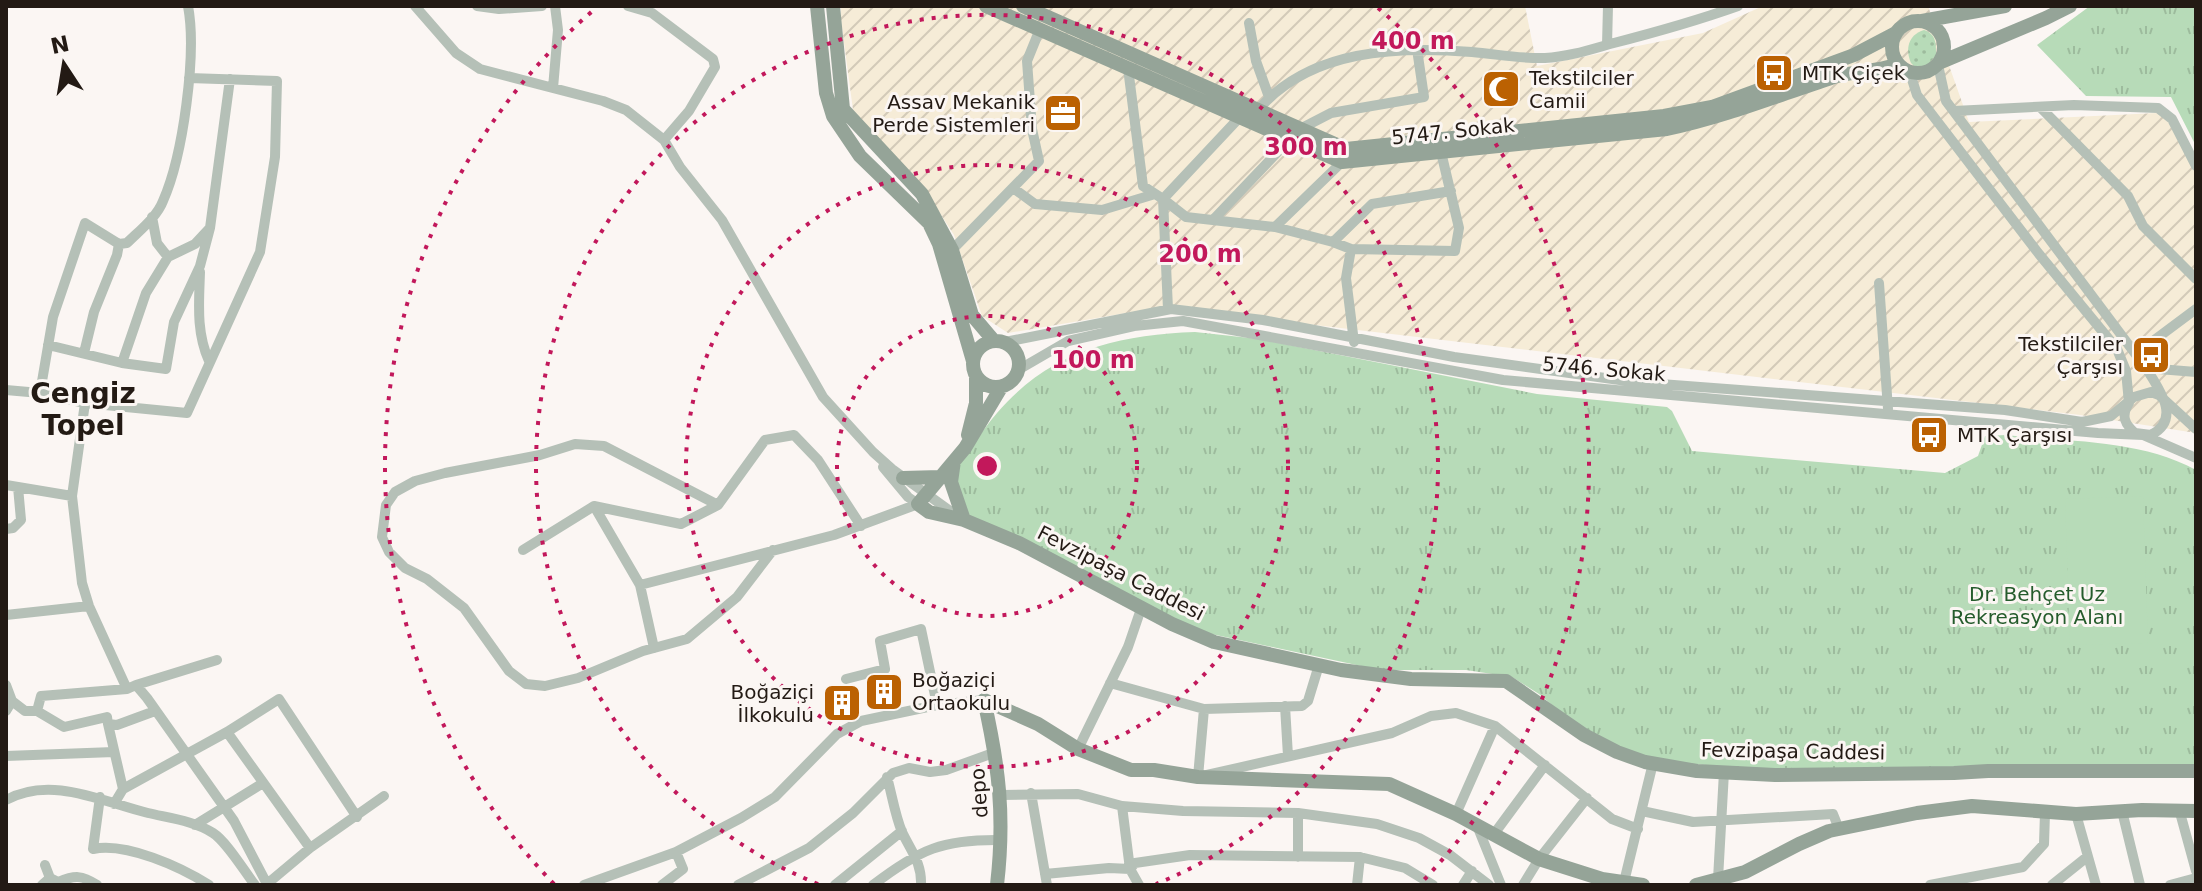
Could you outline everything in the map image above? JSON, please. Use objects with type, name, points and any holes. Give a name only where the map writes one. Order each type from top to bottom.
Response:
[{"type":"main road","points":[[817,6],[826,93],[833,116],[860,156],[929,223],[946,266],[974,368],[976,403],[965,448]]},
{"type":"main road","points":[[833,6],[843,109],[922,194],[952,250],[972,315],[1018,357],[1018,370],[1009,383],[1002,386],[987,385],[974,368]]},
{"type":"main road","name":"5747. Sokak","points":[[986,6],[1239,118],[1346,149],[1664,116],[1712,107],[1854,55],[1896,33]]},
{"type":"main road","name":"5747. Sokak","points":[[1023,6],[1258,110],[1342,162],[1667,129],[1713,119],[1835,76],[1904,68]]},
{"type":"main road","points":[[2005,6],[1907,23],[1896,33],[1892,49],[1904,68],[1927,73],[1939,64],[2070,6]]},
{"type":"main road","points":[[1922,21],[1938,29],[1943,36],[1944,54],[1939,64]]},
{"type":"main road","points":[[974,368],[980,347],[999,342]]},
{"type":"main road","points":[[921,499],[965,448],[1002,386]]},
{"type":"main road","points":[[954,461],[951,482],[964,520]]},
{"type":"main road","points":[[903,478],[940,477]]},
{"type":"main road","name":"Fevzipaşa Caddesi","points":[[921,499],[929,512],[964,520],[1019,543],[1172,624],[1214,642],[1319,665],[1411,679],[1506,681],[1584,735],[1617,752],[1653,763],[1697,771],[1828,776],[1866,772],[2196,771]]},
{"type":"main road","points":[[984,700],[1038,724],[1078,749],[1131,770],[1198,777],[1389,784],[1456,814],[1539,859],[1602,879],[1643,885]]},
{"type":"main road","name":"depo","points":[[984,700],[1002,795],[1002,840],[997,885]]},
{"type":"main road","points":[[1696,885],[1745,872],[1799,844],[1839,829],[1917,813],[1972,806],[2076,814],[2179,809],[2196,811]]},
{"type":"street","points":[[40,393],[53,317],[85,223],[119,244],[127,243],[162,204],[175,166],[189,78],[192,34],[188,6]]},
{"type":"street","points":[[415,6],[456,53],[480,69],[603,101],[626,110],[664,140],[680,167],[722,220],[823,397],[921,499]]},
{"type":"street","points":[[477,6],[499,9],[542,6]]},
{"type":"street","points":[[553,88],[558,30],[555,6]]},
{"type":"street","points":[[628,6],[652,13],[713,59],[715,67],[696,100],[664,140]]},
{"type":"street","points":[[1607,45],[1608,6]]},
{"type":"street","points":[[1258,110],[1269,97],[1299,75],[1379,52],[1417,49],[1544,58],[1695,22],[1738,6]]},
{"type":"street","points":[[1249,23],[1256,61],[1269,97]]},
{"type":"street","points":[[952,250],[1039,161],[1032,129],[1027,61],[1040,29]]},
{"type":"street","points":[[1213,220],[1295,134],[1331,113],[1424,97],[1417,49]]},
{"type":"street","points":[[1939,64],[1946,101],[2137,353],[2165,400],[2194,425]]},
{"type":"street","points":[[1128,68],[1143,186],[1186,217],[1275,227],[1351,249],[1455,251],[1459,228],[1441,152]]},
{"type":"street","points":[[1904,68],[1917,95],[2039,254],[2117,349],[2126,371],[2129,403],[2124,419],[2128,427],[2143,435],[2159,431],[2167,416],[2165,400]]},
{"type":"street","points":[[6,390],[40,393],[85,403],[187,413],[260,252],[275,157],[277,81],[189,78]]},
{"type":"street","points":[[48,345],[122,363],[166,369],[174,322],[200,266],[210,228],[230,79]]},
{"type":"street","points":[[1954,111],[2074,105],[2158,108],[2172,119],[2196,166]]},
{"type":"street","points":[[2040,107],[2128,196],[2143,226],[2196,279]]},
{"type":"street","points":[[1013,188],[1035,204],[1102,210],[1159,196],[1239,118]]},
{"type":"street","points":[[1275,227],[1342,162]]},
{"type":"street","points":[[1333,242],[1372,204],[1451,191]]},
{"type":"street","points":[[1159,196],[1168,309]]},
{"type":"street","points":[[152,217],[157,243],[168,257]]},
{"type":"street","points":[[122,363],[146,293],[168,257],[195,244],[210,228]]},
{"type":"street","points":[[84,353],[94,312],[119,244]]},
{"type":"street","points":[[1351,249],[1346,278],[1354,337],[1353,352]]},
{"type":"street","points":[[200,266],[199,331],[209,361]]},
{"type":"street","points":[[1879,283],[1889,415]]},
{"type":"street","name":"5746. Sokak","points":[[999,342],[1168,309],[1263,320],[1454,357],[1634,382],[2005,410],[2082,422],[2111,416],[2142,393],[2159,395],[2165,400]]},
{"type":"street","points":[[2137,353],[2196,309]]},
{"type":"street","name":"5746. Sokak","points":[[1018,370],[1068,341],[1164,321],[1183,321],[1503,380],[2143,435],[2196,458]]},
{"type":"street","points":[[2146,368],[2196,372]]},
{"type":"street","points":[[85,403],[72,496],[82,583],[89,606],[132,687],[155,711],[234,821],[267,884],[310,848],[384,796]]},
{"type":"street","points":[[523,550],[594,506],[681,524],[718,505],[765,440],[794,435],[818,460],[861,526]]},
{"type":"street","points":[[718,505],[604,446],[575,444],[540,455],[415,481],[395,492],[386,505],[382,537],[389,552],[405,568],[427,579],[464,608],[509,671],[526,684],[545,686],[578,678],[654,648],[687,639],[737,597],[773,550]]},
{"type":"street","points":[[873,452],[885,471],[921,499]]},
{"type":"street","points":[[6,529],[13,528],[21,520],[12,486],[72,496]]},
{"type":"street","points":[[640,585],[861,526],[921,499]]},
{"type":"street","points":[[594,506],[640,585],[654,648]]},
{"type":"street","points":[[6,615],[89,606]]},
{"type":"street","points":[[1078,749],[1128,647],[1142,606]]},
{"type":"street","points":[[846,679],[885,669],[880,641],[921,629],[937,705]]},
{"type":"street","points":[[37,711],[41,696],[132,687],[217,660]]},
{"type":"street","points":[[1110,683],[1204,709],[1285,706],[1306,703],[1319,665]]},
{"type":"street","points":[[6,685],[9,706],[37,711],[64,727],[107,717],[123,789]]},
{"type":"street","points":[[114,804],[123,789],[227,732],[279,699],[357,817]]},
{"type":"street","points":[[584,885],[676,852],[775,797],[837,734],[861,721],[937,705],[984,700]]},
{"type":"street","points":[[1285,706],[1288,756]]},
{"type":"street","points":[[1204,709],[1198,777],[1392,733],[1431,716],[1456,713],[1495,726],[1612,819],[1638,829]]},
{"type":"street","points":[[108,724],[117,725],[155,711]]},
{"type":"street","points":[[1456,814],[1495,726]]},
{"type":"street","points":[[227,732],[310,848]]},
{"type":"street","points":[[6,756],[114,752]]},
{"type":"street","points":[[738,885],[809,848],[853,813],[887,777],[909,768],[930,772],[946,770],[996,752]]},
{"type":"street","points":[[1624,882],[1653,763]]},
{"type":"street","points":[[1494,834],[1545,765]]},
{"type":"street","points":[[1718,879],[1724,772]]},
{"type":"street","points":[[887,777],[902,831],[917,856],[921,885]]},
{"type":"street","points":[[195,825],[263,783]]},
{"type":"street","points":[[6,800],[18,793],[66,791],[100,797],[114,804],[195,825],[215,834],[255,885]]},
{"type":"street","points":[[1031,793],[1046,880],[1109,868],[1130,869]]},
{"type":"street","points":[[1002,795],[1078,794],[1122,806],[1183,811],[1298,813],[1377,824],[1405,833],[1450,855],[1489,885]]},
{"type":"street","points":[[100,797],[93,849],[105,847],[149,857],[209,885]]},
{"type":"street","points":[[1523,885],[1539,859],[1587,798]]},
{"type":"street","points":[[1122,806],[1130,869],[1139,885]]},
{"type":"street","points":[[2179,809],[2196,871]]},
{"type":"street","points":[[1642,811],[1693,822],[1833,814],[1839,829]]},
{"type":"street","points":[[2122,811],[2140,885]]},
{"type":"street","points":[[1298,813],[1298,857]]},
{"type":"street","points":[[1930,885],[2023,867],[2044,844],[2045,813]]},
{"type":"street","points":[[2076,814],[2096,885]]},
{"type":"street","points":[[1478,828],[1501,885]]},
{"type":"street","points":[[835,885],[902,831]]},
{"type":"street","points":[[873,885],[930,848],[952,841],[1002,840]]},
{"type":"street","points":[[662,885],[683,869],[676,852]]},
{"type":"street","points":[[1130,869],[1135,863],[1190,855],[1360,857],[1405,868],[1433,885]]},
{"type":"street","points":[[1357,885],[1360,857]]},
{"type":"street","points":[[2052,885],[2087,857]]},
{"type":"street","points":[[45,865],[46,882],[58,882],[75,875],[97,885]]},
{"type":"street","points":[[1463,885],[1472,871]]},
{"type":"street","points":[[2170,885],[2196,878]]},
{"type":"shaded area","name":"MTK Çarşısı","points":[[841,6],[1525,6],[1537,66],[1703,33],[1763,6],[1928,6],[1969,122],[2157,113],[2167,119],[2196,174],[2196,433],[2080,415],[1162,307],[1008,333],[982,316],[954,235],[925,190],[853,110]]},
{"type":"green space","points":[[2090,6],[2196,6],[2196,146],[2171,97],[2086,96],[2037,45]]},
{"type":"green space","points":[[1924,30],[1933,37],[1936,55],[1928,65],[1916,68],[1911,63],[1908,48],[1914,35]]},
{"type":"green space","name":"Dr. Behçet Uz Rekreasyon Alanı","points":[[1195,332],[1259,339],[1537,394],[1667,407],[1692,451],[1945,473],[1978,456],[1985,436],[2006,435],[2128,447],[2174,460],[2196,470],[2196,769],[1828,774],[1653,761],[1582,730],[1539,694],[1512,677],[1466,670],[1380,670],[1202,632],[971,521],[953,471],[991,420],[1017,392],[1062,361],[1086,350],[1138,337]]},
{"type":"green space","points":[[2143,496],[2148,643],[2070,645],[2065,499]]},
{"type":"place","name":"MTK Çiçek","points":[[1774,73]]},
{"type":"place","name":"Tekstilciler Camii","points":[[1501,89]]},
{"type":"place","name":"Assav Mekanik Perde Sistemleri","points":[[1063,113]]},
{"type":"place","name":"Tekstilciler Çarşısı","points":[[2151,355]]},
{"type":"place","name":"MTK Çarşısı","points":[[1929,435]]},
{"type":"place","name":"Boğaziçi Ortaokulu","points":[[884,692]]},
{"type":"place","name":"Boğaziçi İlkokulu","points":[[842,703]]},
{"type":"district","name":"Cengiz Topel","points":[[83,409]]}]
